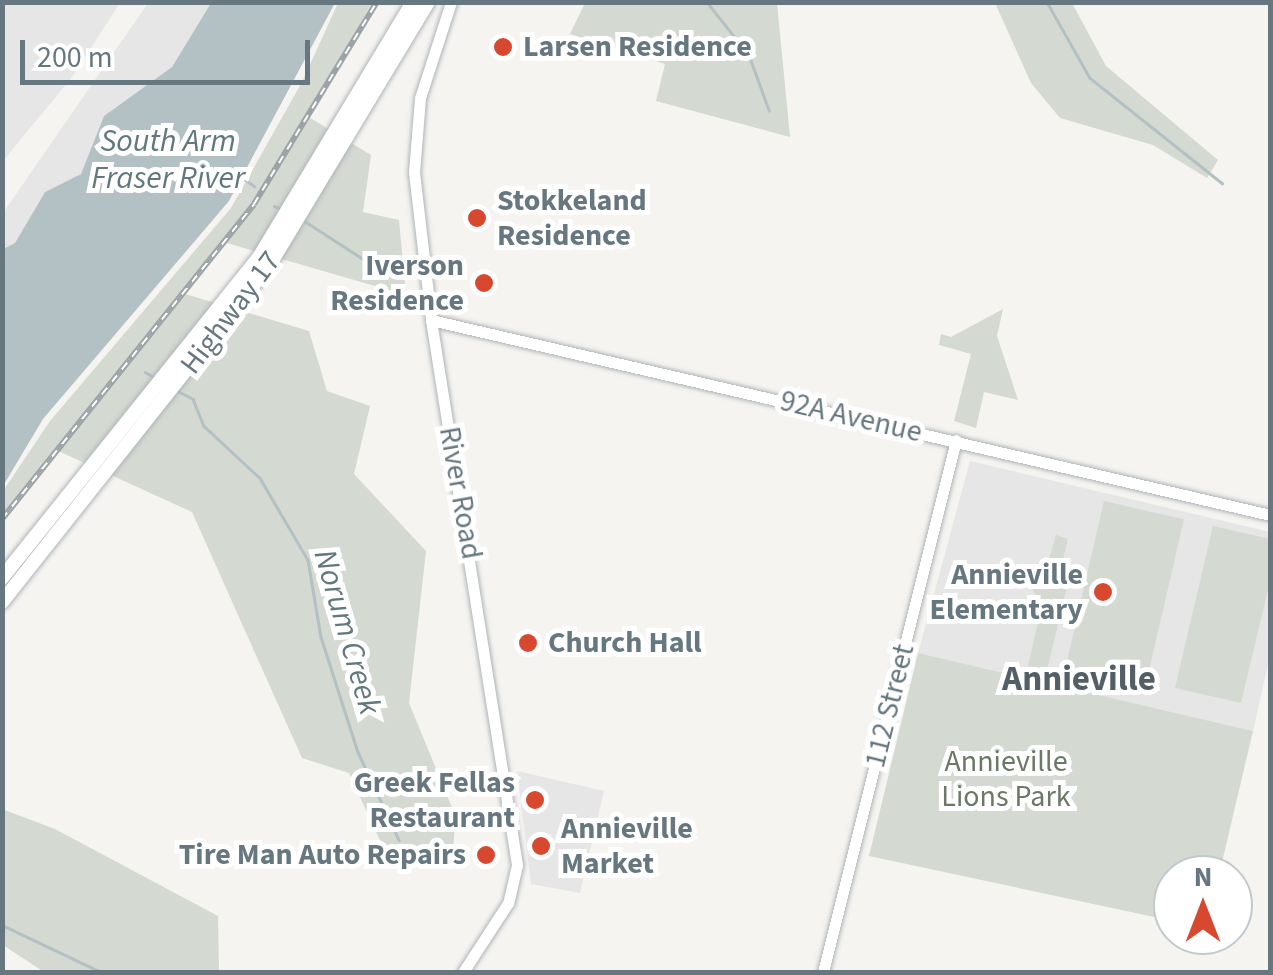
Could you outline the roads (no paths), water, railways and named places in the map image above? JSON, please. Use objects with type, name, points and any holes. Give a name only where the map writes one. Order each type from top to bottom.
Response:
[{"type":"highway","name":"Highway 17","points":[[303,203],[413,2]]},
{"type":"highway","name":"Highway 17","points":[[2,578],[192,356],[288,226],[428,2]]},
{"type":"highway","name":"Highway 17","points":[[2,602],[147,411]]},
{"type":"street","name":"River Road","points":[[450,2],[429,58],[415,136],[431,320],[517,866],[508,903],[463,972]]},
{"type":"street","name":"92A Avenue","points":[[431,320],[1270,516]]},
{"type":"street","name":"112 Street","points":[[823,972],[956,440]]},
{"type":"water","name":"South Arm Fraser River","points":[[211,3],[335,3],[229,201],[43,419],[3,486],[3,249],[15,243],[45,192],[81,174],[104,116],[172,67]]},
{"type":"waterway","points":[[707,2],[749,55],[769,110]]},
{"type":"waterway","points":[[1047,2],[1090,78],[1222,183]]},
{"type":"waterway","points":[[243,178],[254,186]]},
{"type":"waterway","points":[[274,206],[282,209]]},
{"type":"waterway","points":[[303,220],[385,273]]},
{"type":"waterway","name":"Norum Creek","points":[[145,372],[154,377]]},
{"type":"waterway","name":"Norum Creek","points":[[178,391],[193,399],[204,426],[260,478],[308,560],[321,637],[358,752],[399,840]]},
{"type":"waterway","points":[[2,925],[101,972]]},
{"type":"railway","points":[[2,519],[254,204],[377,2]]},
{"type":"place","name":"Larsen Residence","points":[[503,47]]},
{"type":"place","name":"Stokkeland Residence","points":[[477,218]]},
{"type":"place","name":"Iverson Residence","points":[[484,283]]},
{"type":"place","name":"Annieville Elementary","points":[[1103,592]]},
{"type":"place","name":"Church Hall","points":[[528,643]]},
{"type":"place","name":"Greek Fellas Restaurant","points":[[535,800]]},
{"type":"place","name":"Annieville Market","points":[[541,846]]},
{"type":"place","name":"Tire Man Auto Repairs","points":[[486,855]]},
{"type":"district","name":"Annieville","points":[[1079,679]]},
{"type":"park label","name":"Annieville Lions Park","points":[[1006,779]]}]
